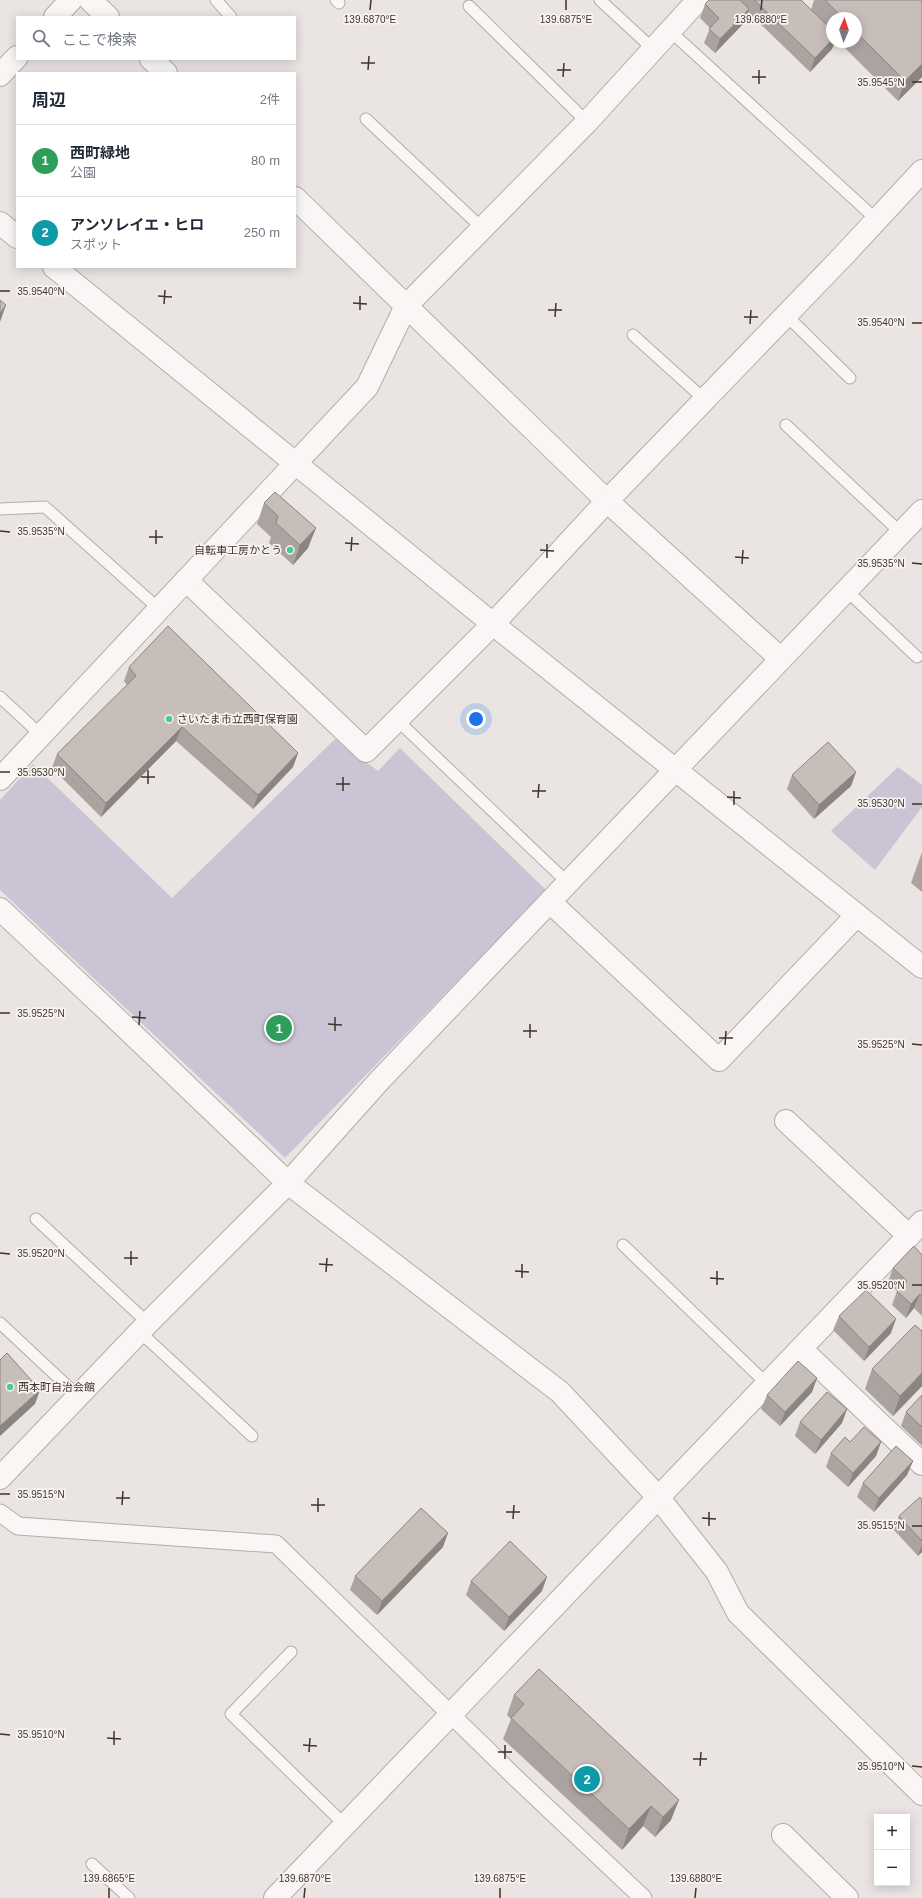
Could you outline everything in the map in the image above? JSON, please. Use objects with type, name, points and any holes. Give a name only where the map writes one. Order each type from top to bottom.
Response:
[{"type":"street","points":[[56,16],[72,0]]},
{"type":"street","points":[[90,0],[107,16]]},
{"type":"street","points":[[0,779],[367,387],[406,306],[586,122],[698,0]]},
{"type":"street","points":[[0,75],[16,58]]},
{"type":"street","points":[[152,60],[165,72]]},
{"type":"street","points":[[186,580],[366,751],[493,624],[607,501],[922,171]]},
{"type":"street","points":[[296,199],[607,501],[781,659]]},
{"type":"street","points":[[0,223],[16,236]]},
{"type":"street","points":[[55,268],[675,771],[922,967]]},
{"type":"street","points":[[0,1478],[144,1327],[288,1183],[379,1081],[922,511]]},
{"type":"street","points":[[550,902],[719,1060],[857,915]]},
{"type":"street","points":[[0,909],[288,1183],[560,1392],[658,1497],[718,1572],[738,1613],[922,1794]]},
{"type":"street","points":[[276,1898],[452,1716],[658,1497],[915,1229],[786,1121]]},
{"type":"street","points":[[801,1349],[922,1464]]},
{"type":"street","points":[[0,1513],[18,1526],[276,1544],[452,1716],[643,1898]]},
{"type":"street","points":[[783,1835],[847,1898]]},
{"type":"lane","points":[[216,0],[230,16]]},
{"type":"lane","points":[[600,0],[653,50]]},
{"type":"lane","points":[[469,6],[586,122]]},
{"type":"lane","points":[[670,31],[876,220]]},
{"type":"lane","points":[[366,119],[482,228]]},
{"type":"lane","points":[[786,315],[850,378]]},
{"type":"lane","points":[[634,335],[705,400]]},
{"type":"lane","points":[[786,425],[901,533]]},
{"type":"lane","points":[[0,509],[45,506],[159,609]]},
{"type":"lane","points":[[846,590],[917,657]]},
{"type":"lane","points":[[0,697],[41,735]]},
{"type":"lane","points":[[397,720],[568,883]]},
{"type":"lane","points":[[36,1219],[252,1436]]},
{"type":"lane","points":[[623,1245],[767,1384]]},
{"type":"lane","points":[[0,1323],[78,1396]]},
{"type":"lane","points":[[290,1652],[231,1714],[345,1825]]},
{"type":"lane","points":[[92,1864],[129,1898]]},
{"type":"shaded area","points":[[335,739],[378,771],[400,748],[546,890],[285,1158],[0,890],[0,800],[33,764],[172,898]]},
{"type":"shaded area","points":[[898,767],[922,785],[922,807],[875,870],[831,831]]},
{"type":"building","points":[[709,0],[740,0],[749,9],[720,39],[709,29],[719,18],[705,4]]},
{"type":"building","points":[[754,0],[801,0],[826,24],[826,46],[815,58]]},
{"type":"building","points":[[825,0],[922,0],[922,64],[905,81],[862,38],[862,12],[837,12]]},
{"type":"building","points":[[0,300],[6,305],[0,313]]},
{"type":"building","points":[[275,492],[316,528],[300,545],[276,523],[278,516],[264,503]]},
{"type":"building","points":[[168,626],[298,753],[258,795],[182,727],[106,803],[57,754],[136,676],[129,667]]},
{"type":"building","points":[[828,742],[856,772],[819,805],[792,775]]},
{"type":"building","points":[[914,1246],[922,1255],[922,1297],[920,1294],[911,1304],[897,1291],[907,1281],[893,1268]]},
{"type":"building","points":[[866,1290],[896,1319],[869,1347],[839,1316]]},
{"type":"building","points":[[915,1325],[922,1331],[922,1373],[900,1396],[872,1369]]},
{"type":"building","points":[[7,1353],[40,1390],[0,1426],[0,1360]]},
{"type":"building","points":[[798,1361],[817,1378],[785,1412],[767,1395]]},
{"type":"building","points":[[827,1392],[847,1409],[821,1440],[800,1422]]},
{"type":"building","points":[[922,1395],[922,1427],[906,1412]]},
{"type":"building","points":[[864,1427],[881,1442],[853,1473],[831,1453],[845,1437],[850,1442]]},
{"type":"building","points":[[896,1446],[913,1461],[879,1498],[863,1483]]},
{"type":"building","points":[[920,1497],[922,1500],[922,1541],[899,1516]]},
{"type":"building","points":[[421,1508],[448,1533],[382,1601],[355,1576]]},
{"type":"building","points":[[510,1541],[547,1577],[509,1617],[471,1581]]},
{"type":"building","points":[[539,1669],[679,1800],[663,1817],[651,1806],[629,1829],[511,1718],[524,1704],[514,1695]]},
{"type":"place","name":"自転車工房かとう","points":[[290,550]]},
{"type":"place","name":"さいたま市立西町保育園","points":[[169,719]]},
{"type":"place","name":"西町緑地","points":[[279,1028]]},
{"type":"place","name":"西本町自治会館","points":[[10,1387]]},
{"type":"place","name":"アンソレイエ・ヒロ","points":[[587,1779]]}]
